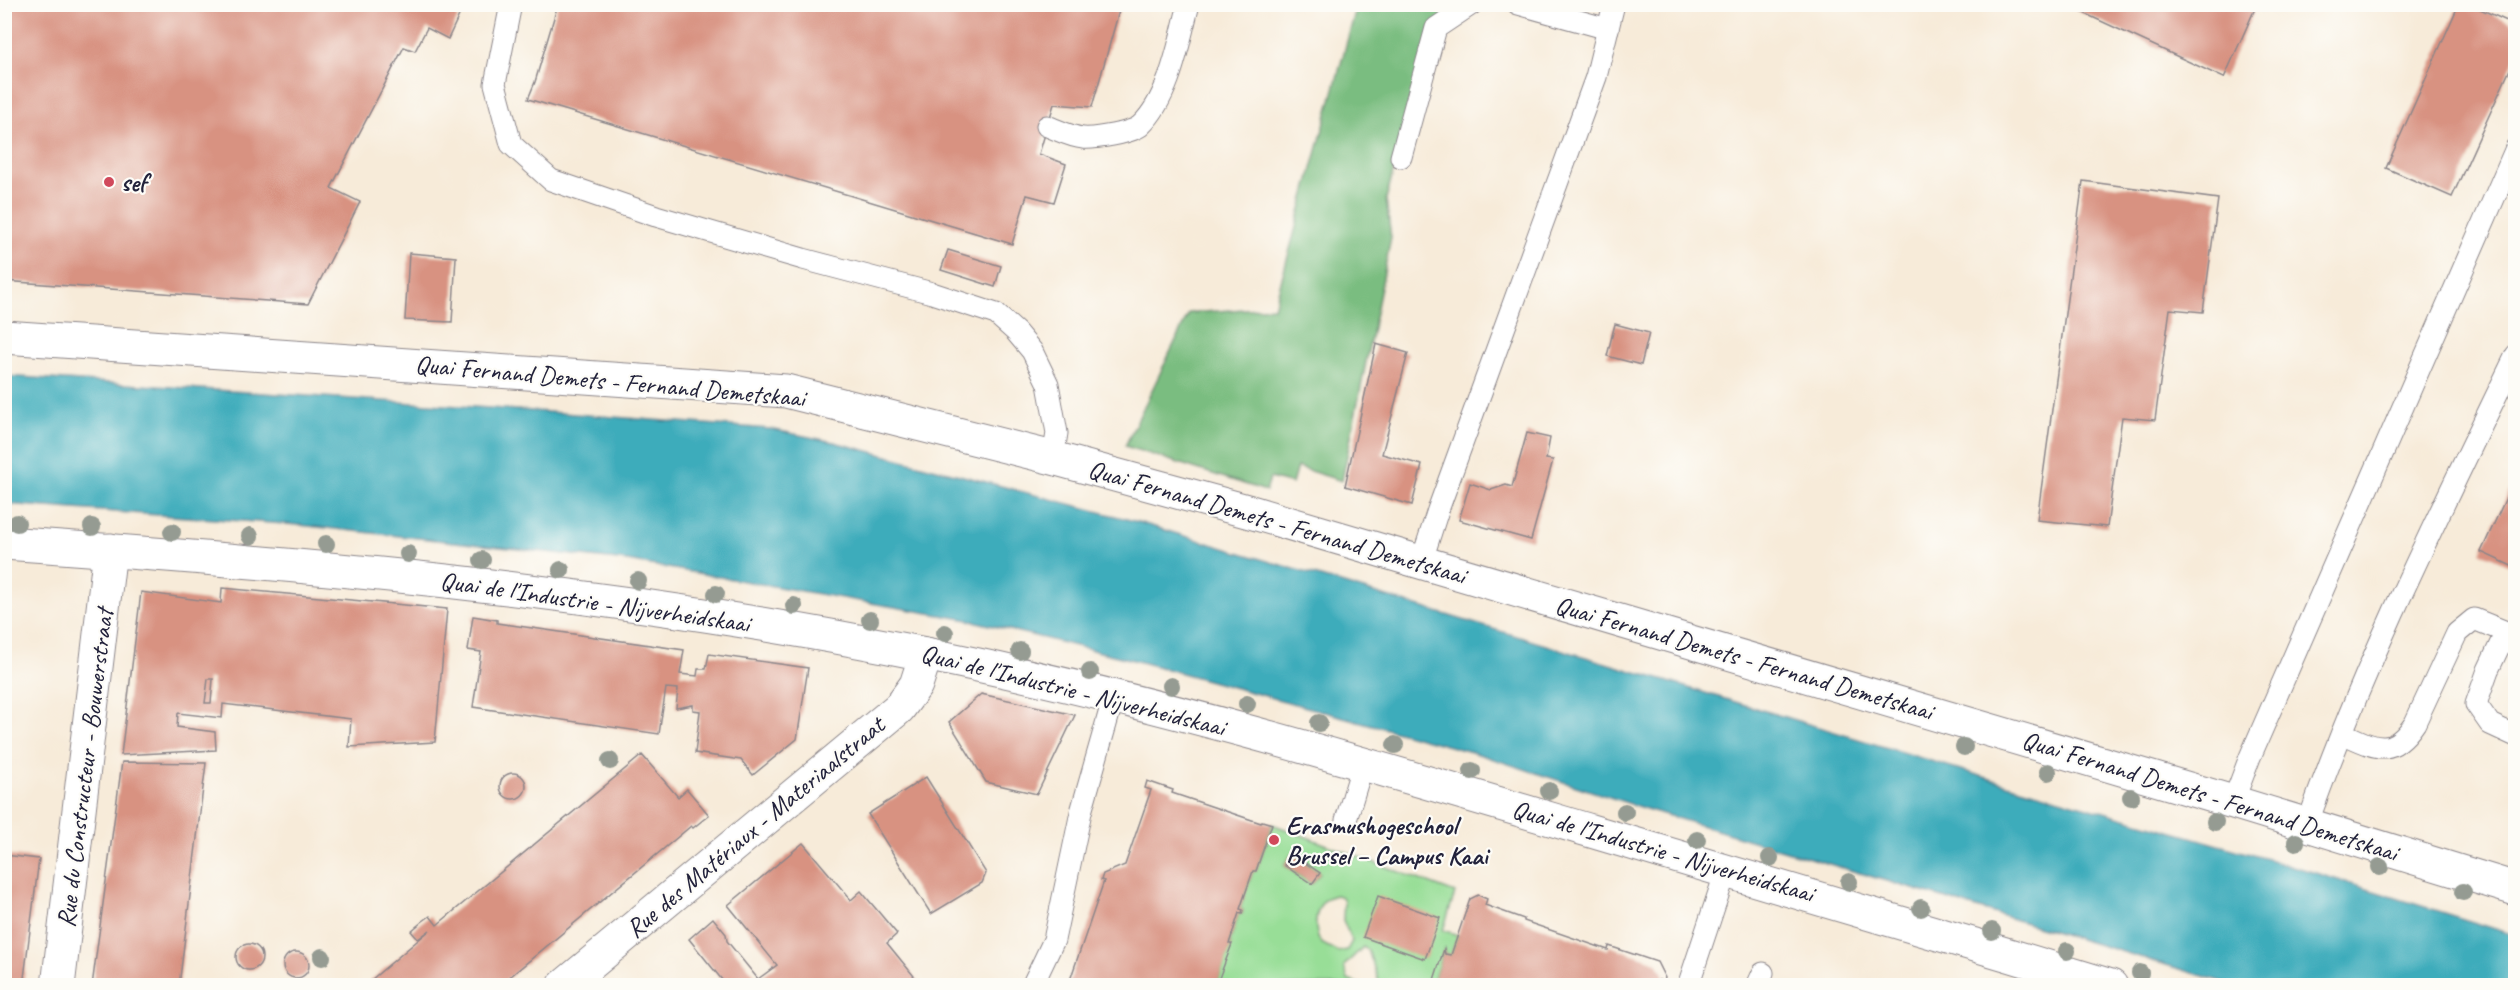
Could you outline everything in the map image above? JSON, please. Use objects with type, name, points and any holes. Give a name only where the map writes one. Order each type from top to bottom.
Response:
[{"type":"street","name":"Quai Fernand Demets - Fernand Demetskaai","points":[[4,337],[786,391],[1053,458],[1254,513],[2232,802],[2516,889]]},
{"type":"street","name":"Quai de l'Industrie - Nijverheidskaai","points":[[4,543],[110,550],[544,591],[781,627],[926,654],[1114,696],[1363,764],[1786,887],[2111,986]]},
{"type":"street","name":"Rue du Constructeur - Bouwerstraat","points":[[58,986],[110,550]]},
{"type":"street","name":"Rue des Matériaux - Materiaalstraat","points":[[564,986],[899,708],[916,685],[926,654]]},
{"type":"lane","points":[[511,4],[495,84],[511,144],[551,180],[667,219],[803,260],[932,293],[996,314],[1032,351],[1048,384],[1057,433],[1053,458]]},
{"type":"lane","points":[[1047,126],[1082,138],[1107,136],[1140,127],[1156,106],[1174,63],[1189,4]]},
{"type":"lane","points":[[1401,157],[1436,28],[1472,4]]},
{"type":"lane","points":[[1518,4],[1608,29]]},
{"type":"lane","points":[[1421,563],[1438,510],[1596,77],[1614,4]]},
{"type":"lane","points":[[2232,802],[2250,756],[2516,148]]},
{"type":"lane","points":[[2307,825],[2390,616],[2516,355]]},
{"type":"lane","points":[[2342,733],[2368,744],[2383,747],[2397,745],[2406,737],[2415,723],[2457,633],[2474,619],[2511,634],[2488,670],[2476,704],[2490,724],[2516,736]]},
{"type":"lane","points":[[1032,986],[1054,940],[1093,763],[1109,721],[1114,696]]},
{"type":"lane","points":[[1346,819],[1363,764]]},
{"type":"lane","points":[[1688,986],[1726,871]]},
{"type":"green space","points":[[1357,5],[1443,5],[1447,16],[1431,28],[1386,199],[1391,238],[1342,481],[1297,467],[1292,484],[1270,478],[1266,491],[1125,446],[1189,313],[1274,307]]},
{"type":"green space","points":[[1272,824],[1455,893],[1443,930],[1458,935],[1451,955],[1445,954],[1444,949],[1432,985],[1380,985],[1368,950],[1363,947],[1344,966],[1348,980],[1361,985],[1216,986],[1239,913],[1242,914],[1243,910],[1240,909],[1253,871],[1256,871]],"holes":[[[1292,854],[1320,873],[1312,884],[1284,865]],[[1336,895],[1342,897],[1344,901],[1343,920],[1352,941],[1347,950],[1338,952],[1321,943],[1316,929],[1319,908],[1323,902]]]},
{"type":"water","points":[[5,376],[770,429],[834,442],[1138,522],[2014,786],[2306,870],[2515,935],[2515,985],[2233,985],[1643,808],[1475,753],[1137,661],[969,620],[627,561],[299,525],[5,504]]},
{"type":"building","points":[[4,4],[454,4],[462,9],[448,39],[427,28],[415,51],[404,47],[331,188],[360,202],[308,304],[4,281]]},
{"type":"building","points":[[558,4],[1097,4],[1119,11],[1092,107],[1054,104],[1039,154],[1066,164],[1054,202],[1027,195],[1012,244],[528,99]]},
{"type":"building","points":[[2064,4],[2257,4],[2224,78]]},
{"type":"building","points":[[2459,4],[2469,4],[2516,25],[2516,56],[2452,197],[2386,168]]},
{"type":"building","points":[[2083,181],[2218,199],[2203,312],[2170,309],[2155,420],[2122,417],[2107,527],[2037,520]]},
{"type":"building","points":[[948,250],[1001,266],[995,287],[941,270]]},
{"type":"building","points":[[409,253],[456,257],[452,322],[405,320]]},
{"type":"building","points":[[1615,324],[1649,333],[1641,365],[1607,356]]},
{"type":"building","points":[[1376,344],[1408,353],[1382,454],[1422,465],[1412,505],[1345,486]]},
{"type":"building","points":[[1527,433],[1550,438],[1546,459],[1553,460],[1531,540],[1459,520],[1470,483],[1491,490],[1506,485],[1512,487]]},
{"type":"building","points":[[2516,476],[2516,568],[2481,552]]},
{"type":"building","points":[[222,588],[447,609],[435,742],[349,747],[351,719],[223,704],[222,718],[178,713],[177,727],[215,732],[216,750],[121,755],[141,592],[221,603]],"holes":[[[208,679],[213,679],[211,703],[205,703]]]},
{"type":"building","points":[[473,616],[497,620],[497,623],[684,650],[680,674],[697,676],[698,669],[706,669],[709,654],[808,668],[797,739],[753,775],[741,760],[695,753],[700,711],[693,710],[693,705],[676,708],[678,689],[666,688],[659,734],[473,707],[481,652],[468,650]]},
{"type":"building","points":[[981,694],[1075,715],[1037,794],[986,782],[949,722]]},
{"type":"building","points":[[642,755],[678,797],[687,789],[709,815],[693,828],[691,826],[499,986],[364,986],[430,930],[418,939],[411,931],[423,921],[430,916],[437,925]]},
{"type":"building","points":[[122,762],[206,763],[179,986],[92,986]]},
{"type":"building","points":[[513,773],[522,777],[526,786],[522,795],[513,799],[504,795],[500,786],[504,777]]},
{"type":"building","points":[[926,777],[986,873],[982,883],[931,914],[868,814]]},
{"type":"building","points":[[1147,781],[1173,790],[1172,793],[1261,823],[1262,821],[1272,824],[1256,871],[1253,871],[1240,909],[1243,910],[1242,914],[1239,913],[1229,944],[1232,944],[1216,986],[1068,986],[1104,881],[1101,880],[1103,874],[1125,865],[1151,790],[1145,788]]},
{"type":"building","points":[[803,843],[851,900],[861,891],[897,934],[887,943],[922,986],[727,986],[689,939],[713,918],[726,934],[727,941],[758,979],[777,965],[728,905]]},
{"type":"building","points":[[1292,854],[1320,873],[1312,884],[1284,865]]},
{"type":"building","points":[[4,855],[39,859],[23,986],[4,986]]},
{"type":"building","points":[[1478,895],[1487,899],[1485,905],[1524,919],[1524,921],[1608,950],[1609,946],[1657,962],[1665,978],[1663,982],[1659,980],[1657,986],[1432,986],[1444,949],[1445,954],[1451,955],[1470,899]]},
{"type":"building","points":[[1378,896],[1440,918],[1425,959],[1363,937]]},
{"type":"building","points":[[249,944],[258,948],[262,957],[258,966],[249,970],[240,966],[236,957],[240,948]]},
{"type":"building","points":[[296,952],[305,956],[309,965],[305,974],[296,978],[287,974],[283,965],[287,956]]},
{"type":"place","name":"sef","points":[[109,182]]},
{"type":"place","name":"Erasmushogeschool Brussel – Campus Kaai","points":[[1274,840]]}]
